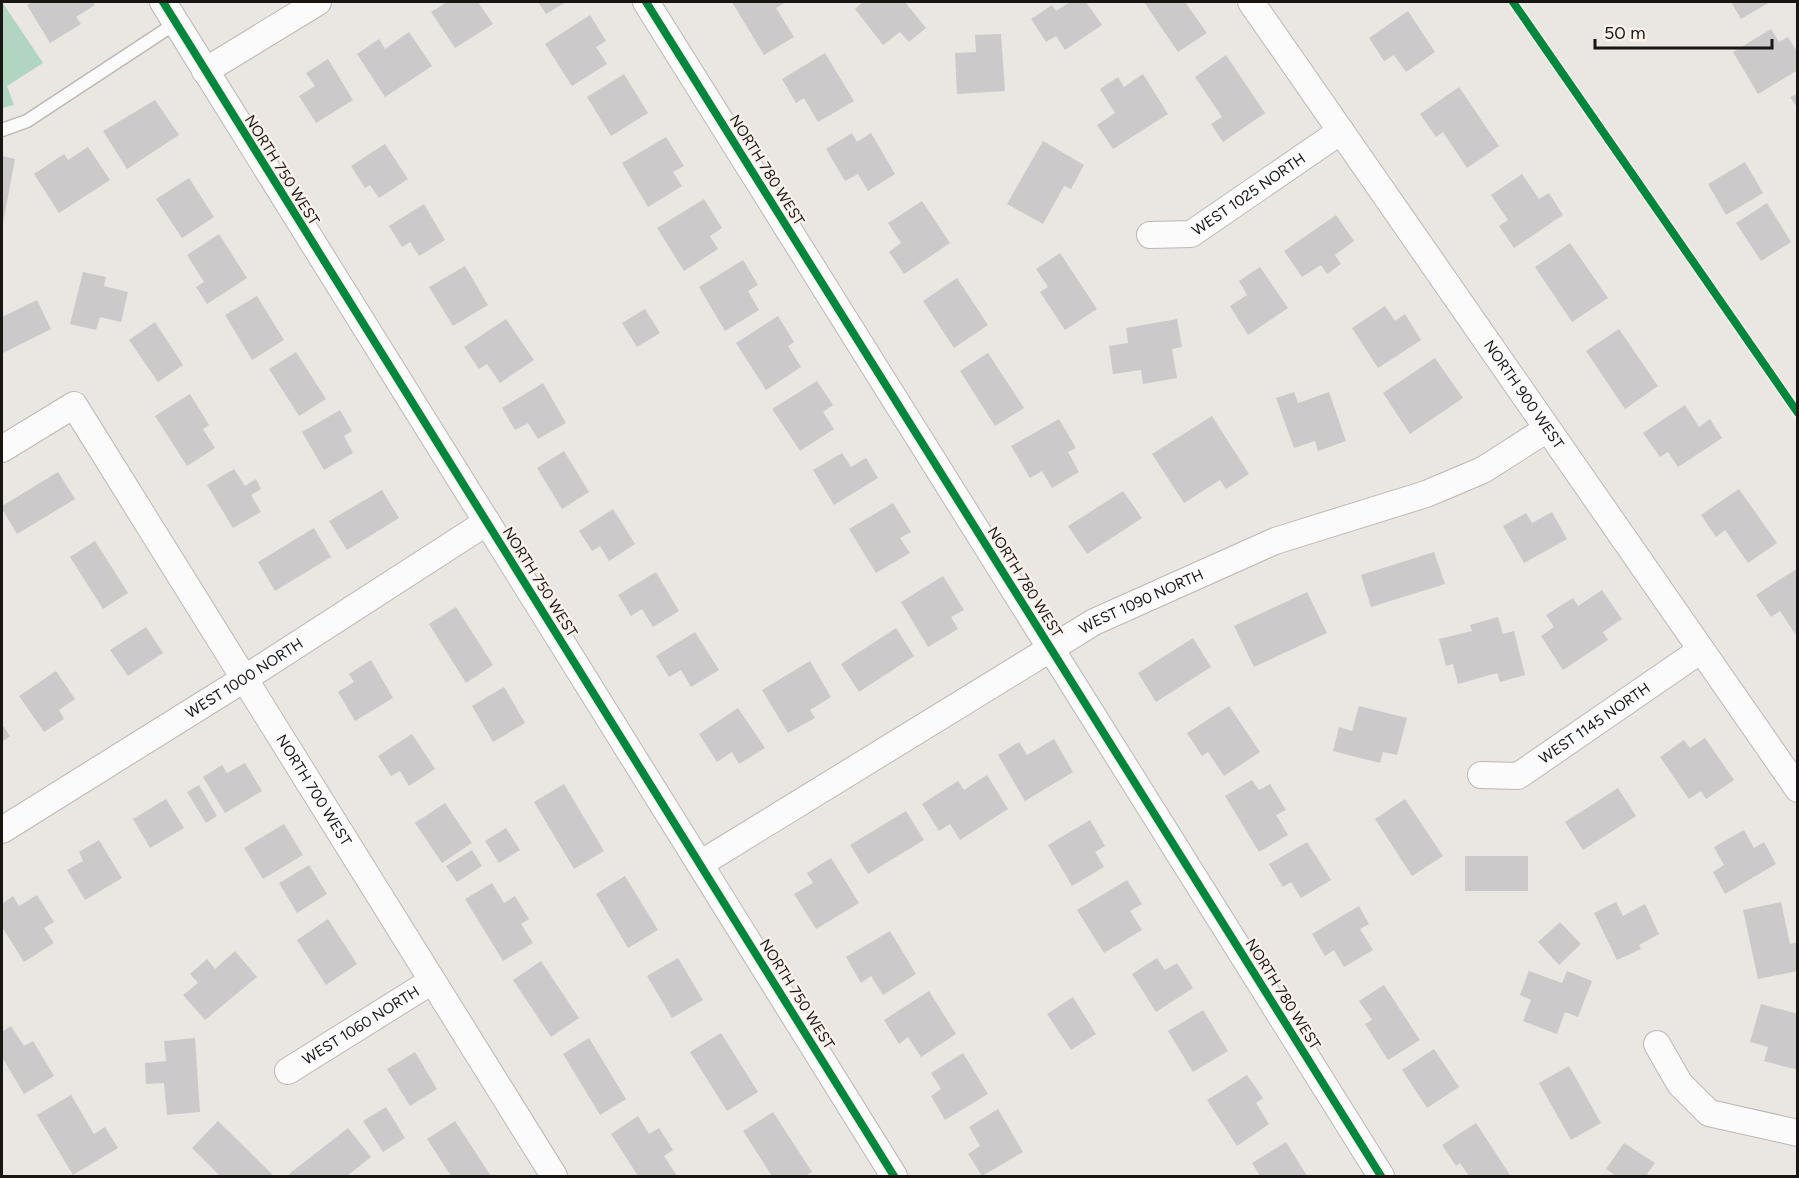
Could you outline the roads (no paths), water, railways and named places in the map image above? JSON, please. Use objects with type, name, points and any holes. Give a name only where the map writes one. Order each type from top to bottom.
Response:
[{"type":"street","name":"NORTH 750 WEST","points":[[163,2],[894,1176]]},
{"type":"street","points":[[205,71],[318,2]]},
{"type":"street","name":"NORTH 780 WEST","points":[[646,2],[1382,1176]]},
{"type":"street","name":"NORTH 900 WEST","points":[[1251,2],[1797,789]]},
{"type":"street","name":"WEST 1025 NORTH","points":[[1150,236],[1191,234],[1341,131]]},
{"type":"street","name":"NORTH 700 WEST","points":[[2,449],[74,405],[554,1176]]},
{"type":"street","name":"WEST 1090 NORTH","points":[[700,864],[1094,622],[1275,541],[1426,494],[1483,470],[1547,429]]},
{"type":"street","name":"WEST 1000 NORTH","points":[[2,830],[244,679],[487,522]]},
{"type":"street","name":"WEST 1145 NORTH","points":[[1481,775],[1518,776],[1701,650]]},
{"type":"street","name":"WEST 1060 NORTH","points":[[288,1071],[432,981]]},
{"type":"street","points":[[1657,1044],[1680,1084],[1709,1113],[1797,1133]]},
{"type":"lane","points":[[2,129],[27,121],[176,23]]}]
